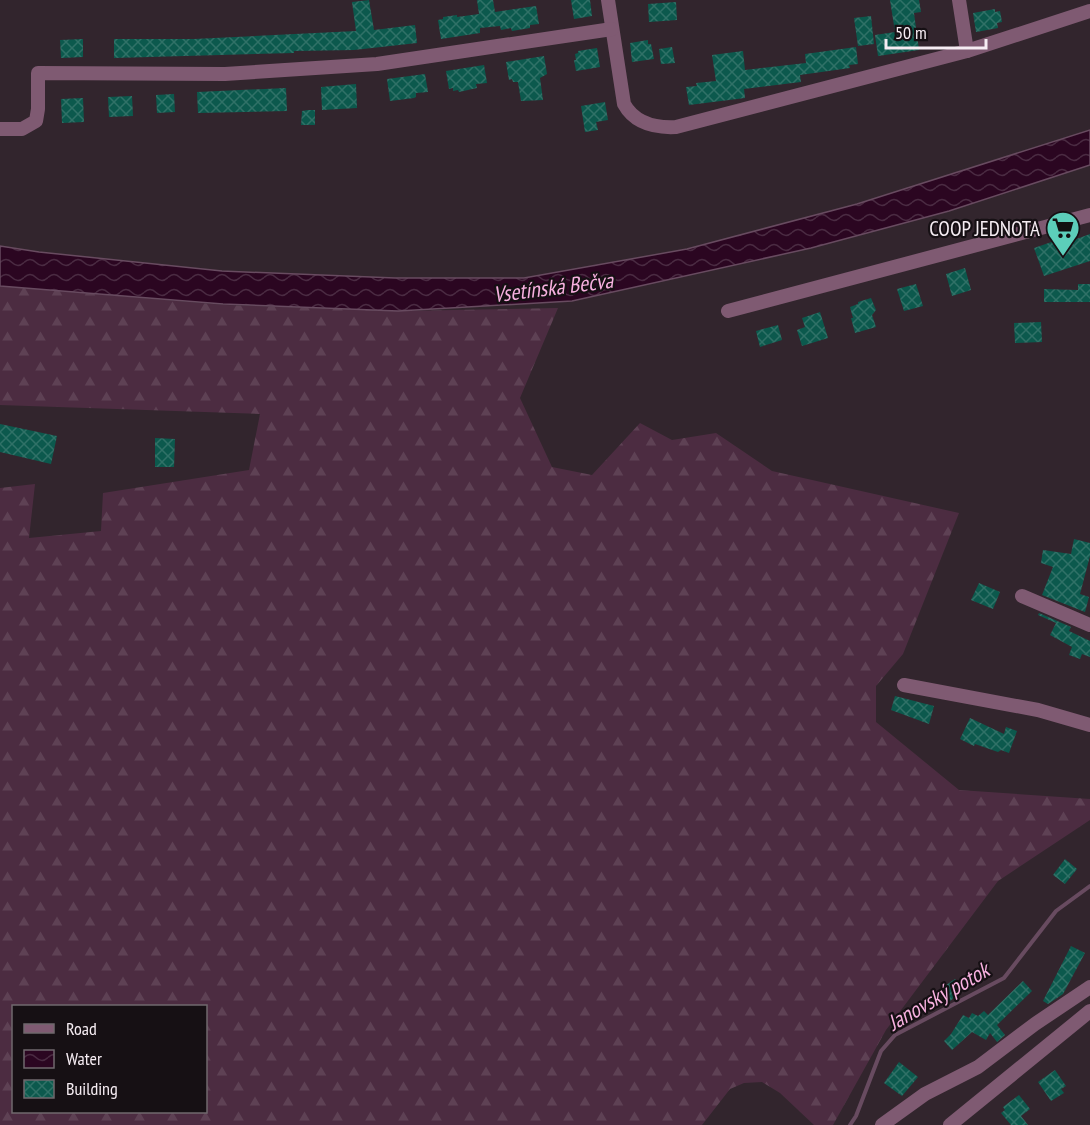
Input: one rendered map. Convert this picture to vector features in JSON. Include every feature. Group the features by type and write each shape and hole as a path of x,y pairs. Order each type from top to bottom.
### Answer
{"street":[{"path":"608,0 624,105 629,113 638,120 665,128 808,94 967,51 1090,11"},
{"path":"959,0 967,51"},
{"path":"0,129 22,129 36,121 38,73 225,74 377,64 612,29"},
{"path":"728,311 1090,215"},
{"path":"1022,596 1090,625"},
{"path":"904,685 1038,710 1090,725"},
{"path":"882,1125 925,1094 978,1067 1035,1024 1090,987"},
{"path":"950,1125 1090,1011"}],"green space":[{"path":"0,286 225,305 398,311 558,308 520,398 552,467 592,475 640,423 672,440 716,433 772,471 959,513 903,654 876,686 876,722 959,790 1090,799 1090,820 998,881 886,1030 833,1125 814,1125 780,1093 762,1082 744,1083 730,1089 702,1125 0,1125 0,488 35,484 29,538 101,531 103,493 249,470 260,414 0,405"}],"water":[{"name":"Vsetínská Bečva","path":"1090,130 1090,165 949,211 811,248 572,301 398,311 223,304 0,286 0,246 222,271 395,278 524,278 687,249 857,204"}],"building":[{"path":"369,0 374,30 415,25 417,43 354,50 294,51 294,53 114,58 114,39 194,39 356,31 352,2"},
{"path":"477,0 493,0 495,12 536,6 539,24 512,31 511,28 501,30 500,26 480,28 480,33 441,39 438,20 443,17 479,14"},
{"path":"571,0 590,0 592,16 574,19"},
{"path":"890,0 919,0 921,12 914,13 919,50 878,56 875,35 895,32"},
{"path":"676,2 677,20 649,22 648,4"},
{"path":"995,9 995,12 1000,11 1002,22 997,23 998,28 976,32 973,13"},
{"path":"871,16 874,44 858,46 854,18"},
{"path":"83,39 83,57 61,58 60,40"},
{"path":"648,40 654,59 632,62 630,43"},
{"path":"672,47 675,63 661,64 659,49"},
{"path":"856,47 858,64 849,65 850,68 800,75 801,82 744,89 745,98 689,105 686,87 697,86 696,83 716,81 712,55 743,51 745,70 806,63 805,54"},
{"path":"597,48 600,67 576,71 575,54 578,51"},
{"path":"544,56 547,74 540,78 543,100 521,101 518,82 509,80 506,62"},
{"path":"484,65 487,83 476,84 477,88 459,92 458,90 453,91 453,88 449,89 446,71"},
{"path":"425,74 428,92 416,93 414,98 390,101 387,79"},
{"path":"356,84 357,108 322,110 321,87"},
{"path":"286,88 287,111 198,113 197,92"},
{"path":"174,94 175,112 157,113 156,95"},
{"path":"132,96 133,116 109,117 108,97"},
{"path":"83,98 84,122 62,123 61,99"},
{"path":"605,102 608,120 596,122 598,130 585,132 581,106"},
{"path":"315,110 315,125 301,125 302,111"},
{"name":"COOP JEDNOTA","path":"1090,234 1090,261 1044,276 1034,248 1069,236 1071,241"},
{"path":"965,268 971,290 952,296 946,274"},
{"path":"916,284 923,306 904,311 897,289"},
{"path":"1078,284 1090,284 1090,302 1044,302 1044,289 1078,290"},
{"path":"871,298 876,310 872,315 876,327 855,333 850,307"},
{"path":"820,312 828,338 802,346 797,330 805,327 802,318"},
{"path":"1041,322 1042,342 1015,343 1014,323"},
{"path":"778,325 782,340 760,347 756,331"},
{"path":"0,424 57,436 51,464 0,452"},
{"path":"155,438 175,439 174,467 155,467"},
{"path":"1074,539 1090,543 1090,556 1080,594 1089,597 1085,612 1042,595 1053,567 1041,563 1043,550 1071,554"},
{"path":"979,583 1000,592 993,609 971,600"},
{"path":"1039,613 1071,627 1069,631 1090,641 1090,657 1082,654 1080,659 1069,655 1072,647 1050,635 1056,623 1038,615"},
{"path":"895,696 934,706 929,724 891,710"},
{"path":"970,718 1004,734 1006,727 1017,731 1009,753 1001,750 998,752 975,744 974,746 960,739"},
{"path":"1065,859 1077,869 1065,884 1053,875"},
{"path":"1071,946 1085,953 1063,994 1048,1004 1043,1001"},
{"path":"955,979 961,993 947,1003 939,990"},
{"path":"1023,981 1032,991 997,1025 1005,1035 997,1042 990,1033 986,1040 972,1032 952,1050 944,1041 963,1015 969,1018 972,1013 978,1016 984,1011 988,1015"},
{"path":"899,1062 918,1077 902,1096 884,1083"},
{"path":"1055,1070 1066,1086 1061,1089 1064,1093 1051,1101 1038,1082"},
{"path":"1019,1095 1030,1109 1021,1116 1028,1125 1011,1125 1001,1113 1005,1110 1003,1107"}],"waterway":[{"name":"Janovský potok","path":"850,1125 856,1116 881,1051 895,1035 1004,978 1056,911 1090,886"}],"place":[{"name":"COOP JEDNOTA","path":"1063,257"}]}
